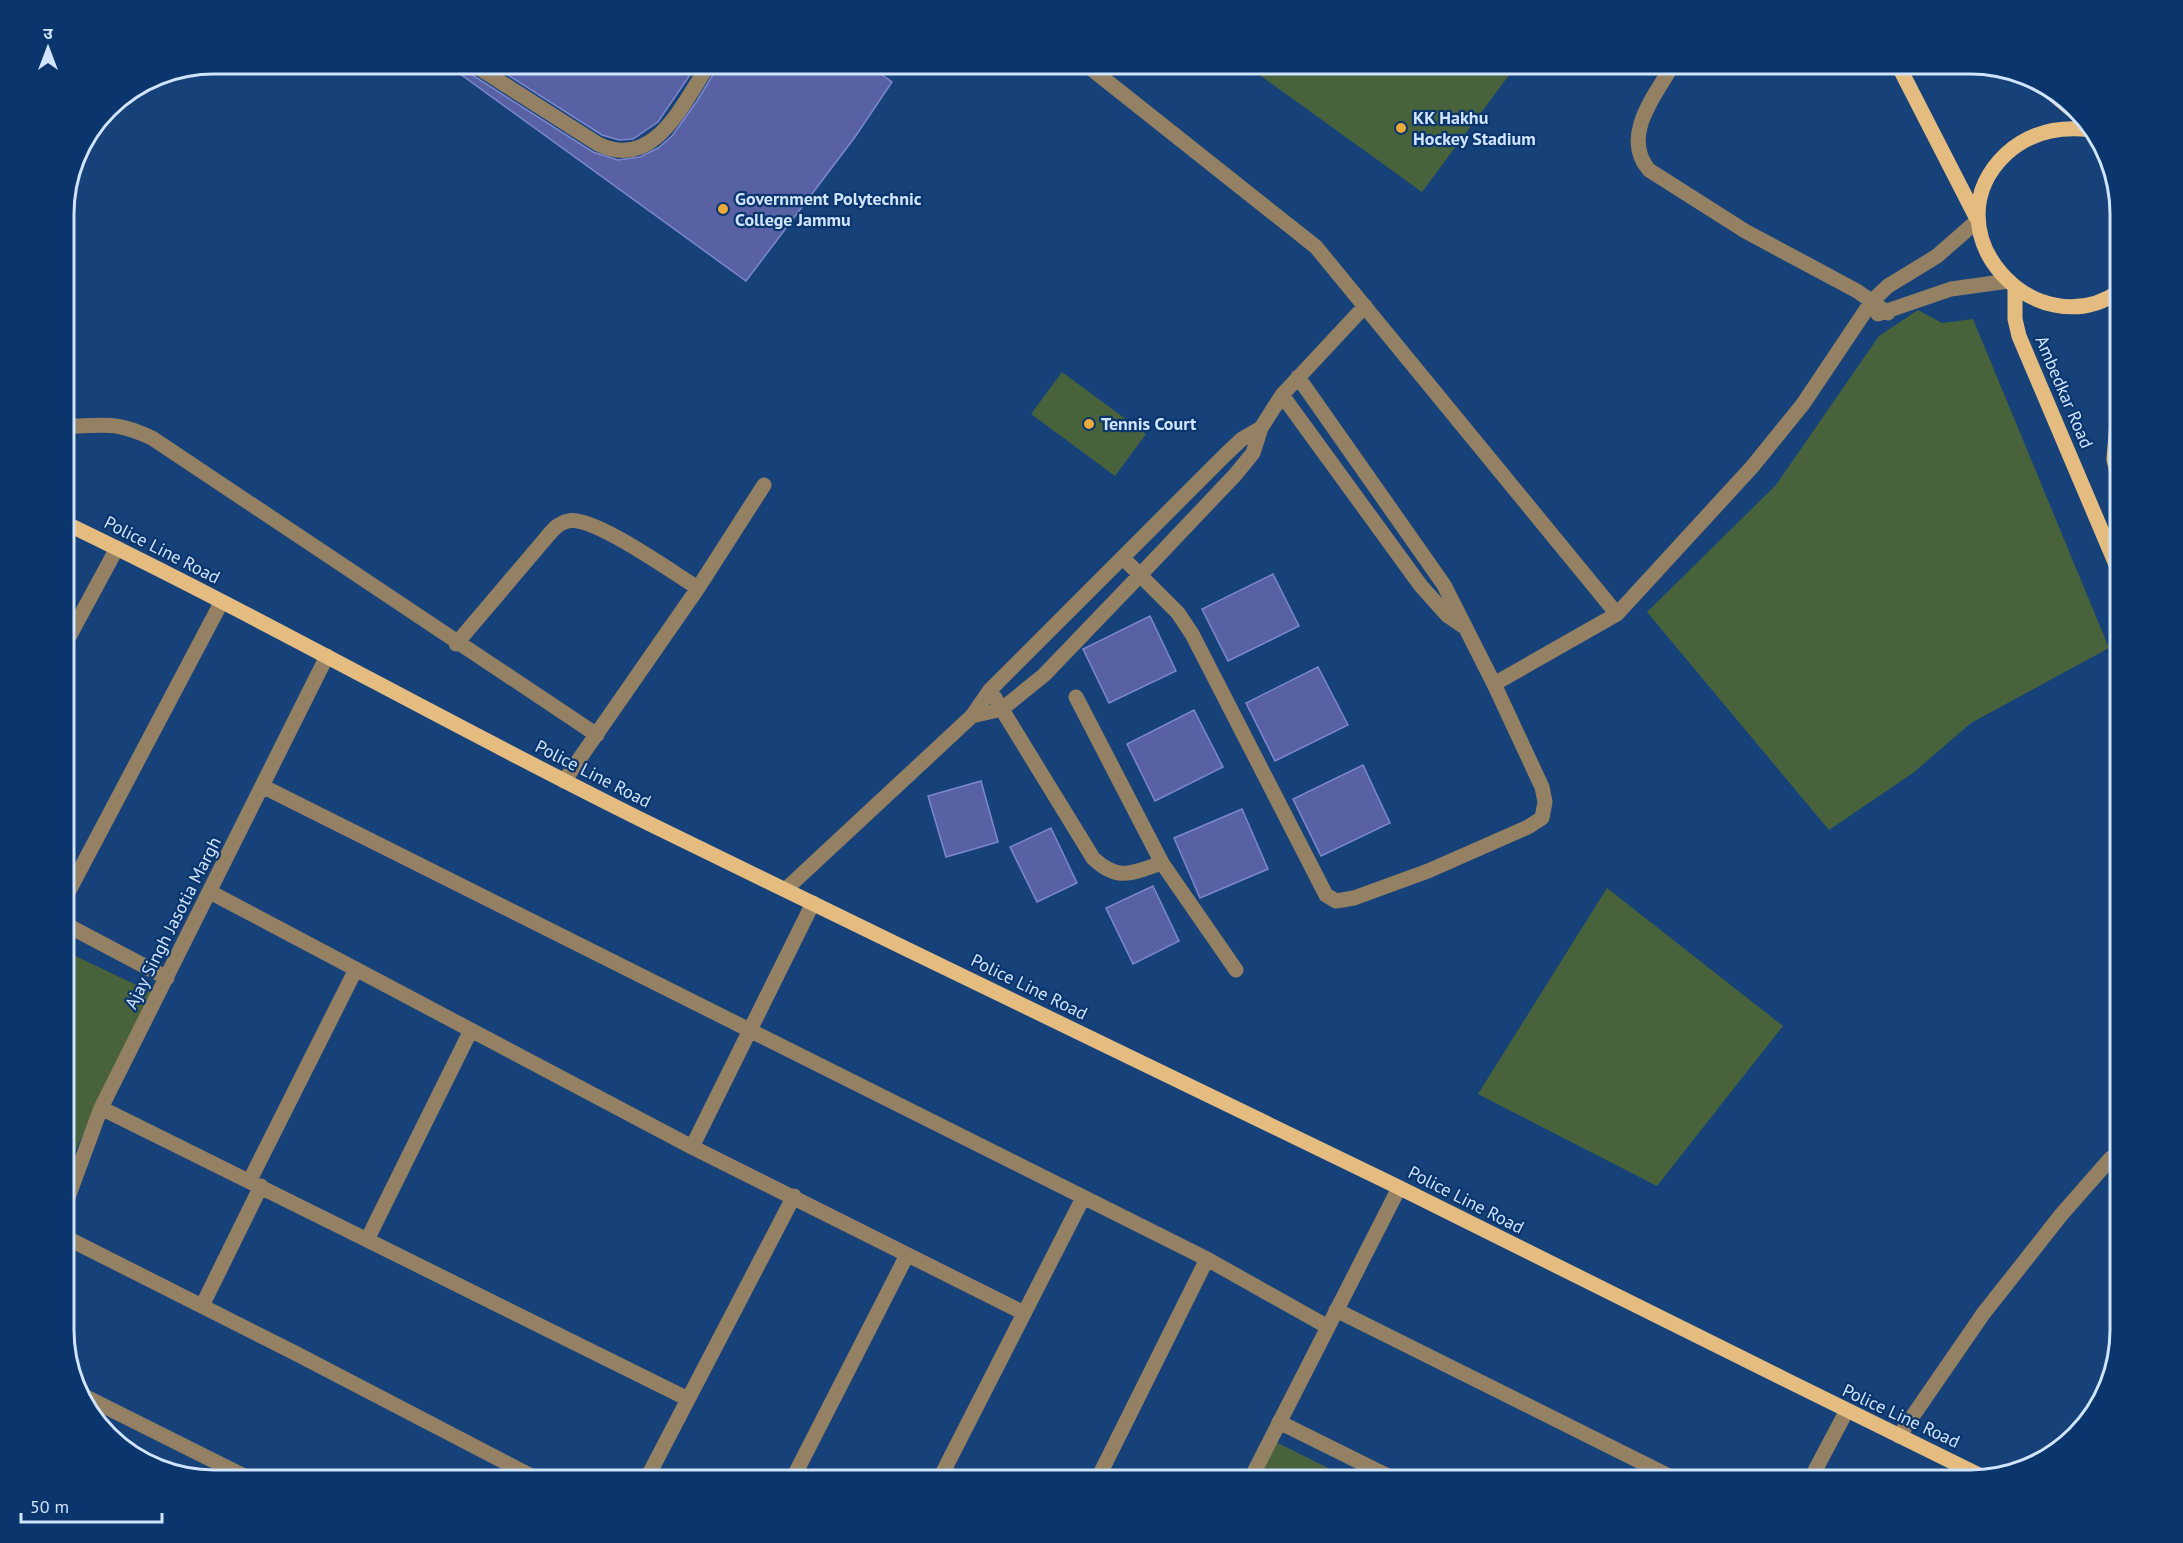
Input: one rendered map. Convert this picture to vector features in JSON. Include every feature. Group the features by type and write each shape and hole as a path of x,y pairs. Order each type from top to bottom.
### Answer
{"main road":[{"path":"1903,73 1976,219 1987,250 2012,284 2036,300 2063,307 2103,301 2110,297"},
{"path":"1976,219 1985,180 1994,166 2016,145 2031,137 2054,130 2082,130"},
{"name":"Ambedkar Road","path":"2012,284 2019,336 2110,550"},
{"name":"Police Line Road","path":"74,527 327,656 564,781 1399,1188 1846,1412 1969,1470"}],"street":[{"path":"1097,73 1316,248 1617,614"},
{"path":"1668,73 1642,119 1638,146 1642,162 1677,190 1872,301 1888,313"},
{"path":"488,74 598,144 612,151 626,153 643,148 654,140 702,74"},
{"path":"1494,684 1617,614 1752,467 1803,404 1872,301 1888,286 1936,256 1976,219"},
{"path":"1863,316 1888,313 1951,289 2012,284"},
{"path":"972,717 1002,709 1044,675 1141,574 1253,453 1261,428 1282,395 1365,306"},
{"path":"1124,559 1178,613 1192,633 1326,895 1336,901 1354,898 1428,871 1528,827 1542,818 1545,802 1542,787 1494,684 1463,626 1458,609 1444,585 1298,377"},
{"path":"1282,395 1421,586 1447,615 1463,626"},
{"path":"74,426 112,424 128,427 152,438 456,644 597,735"},
{"path":"786,889 972,717 990,690 1124,559 1226,454 1242,439 1261,428"},
{"path":"564,781 698,588 764,485"},
{"path":"456,644 556,527 569,520 578,520 603,529 698,588"},
{"path":"74,628 117,548"},
{"path":"74,881 221,603"},
{"name":"Ajay Singh Jasotia Margh","path":"74,1181 101,1108 264,787 327,656"},
{"path":"990,690 1093,858 1114,874 1124,874 1162,863"},
{"path":"1076,697 1162,863 1236,970"},
{"path":"264,787 749,1032 1207,1259 1328,1327"},
{"path":"210,892 692,1147 1024,1313"},
{"path":"692,1147 813,903"},
{"path":"74,929 167,978"},
{"path":"202,1306 256,1183 356,969"},
{"path":"367,1240 471,1030"},
{"path":"101,1108 688,1399"},
{"path":"1899,1436 1983,1314 2061,1215 2110,1159"},
{"path":"1255,1470 1399,1188"},
{"path":"651,1470 794,1196"},
{"path":"944,1470 1083,1198"},
{"path":"74,1242 520,1470"},
{"path":"797,1470 907,1255"},
{"path":"1102,1470 1207,1259"},
{"path":"1336,1310 1657,1470"},
{"path":"92,1400 232,1470"},
{"path":"1815,1470 1846,1412"},
{"path":"1279,1422 1376,1470"}],"green space":[{"name":"KK Hakhu Hockey Stadium","path":"1257,73 1510,73 1422,192"},
{"path":"1918,310 1942,323 1973,319 2109,648 1971,723 1913,773 1829,830 1647,612 1776,485 1879,336"},
{"name":"Tennis Court","path":"1062,372 1146,434 1115,476 1031,414"},
{"path":"1607,888 1783,1026 1657,1186 1478,1094"},
{"path":"74,955 153,993 74,1154"},
{"path":"1270,1439 1332,1470 1253,1470"}],"building":[{"name":"Government Polytechnic College Jammu","path":"460,74 470,74 593,152 618,160 640,157 658,148 672,136 714,74 880,74 892,82 855,137 746,281"},
{"path":"506,74 691,74 658,122 633,139 619,140 602,135"},
{"path":"1273,574 1299,626 1228,661 1202,609"},
{"path":"1150,616 1176,671 1109,703 1083,649"},
{"path":"1318,667 1348,725 1275,761 1246,703"},
{"path":"1194,710 1223,767 1155,801 1127,744"},
{"path":"1363,765 1390,823 1321,856 1293,799"},
{"path":"981,781 998,842 946,857 928,796"},
{"path":"1242,809 1268,869 1200,898 1174,838"},
{"path":"1051,828 1077,883 1037,902 1010,847"},
{"path":"1153,886 1179,941 1133,964 1106,908"}],"place":[{"name":"KK Hakhu Hockey Stadium","path":"1401,128"},
{"name":"Government Polytechnic College Jammu","path":"723,209"},
{"name":"Tennis Court","path":"1089,424"}]}
